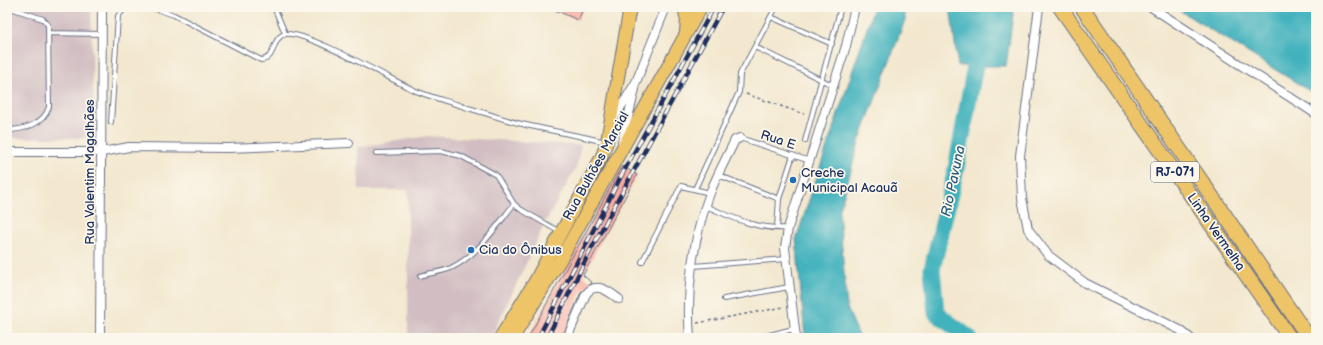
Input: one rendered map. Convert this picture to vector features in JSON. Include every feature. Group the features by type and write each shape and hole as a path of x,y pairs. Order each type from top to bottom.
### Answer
{"highway":[{"name":"Linha Vermelha","path":"1060,7 1290,338"},
{"name":"Linha Vermelha","path":"1082,7 1309,338"}],"main road":[{"name":"Rua Bulhões Marcial","path":"513,338 559,262 607,142 626,22 630,7"},
{"path":"684,7 687,21 685,36"},
{"name":"Rua Bulhões Marcial","path":"500,338 562,233 577,217 619,156 701,7"}],"street":[{"name":"Rua Valentim Magalhães","path":"100,338 102,7"},
{"path":"610,126 636,82 666,7"},
{"path":"796,338 793,329 792,305 785,248 788,228 810,161 832,85 846,46 855,7"},
{"path":"1039,7 1020,156 1022,198 1028,229 1048,255 1085,283 1180,330 1190,338"},
{"path":"1152,7 1316,114"},
{"path":"619,156 636,82"},
{"path":"690,338 693,266 706,206 710,193 735,140 740,138"},
{"path":"7,152 102,152 129,148 228,148 349,143"},
{"path":"567,338 586,294 590,289 596,287 602,289 619,299"}],"lane":[{"path":"7,130 30,126 44,117 50,107 48,25 43,19 8,7"},
{"path":"111,122 118,16 126,7"},
{"path":"150,7 174,15 261,60 268,59 278,37 285,33 294,34 332,49 416,91 436,98 525,125 607,142"},
{"path":"274,7 285,33"},
{"path":"695,189 739,92 740,74 776,7"},
{"path":"805,141 842,7"},
{"path":"770,17 832,44"},
{"path":"49,33 102,34"},
{"path":"755,47 832,85"},
{"name":"Rua E","path":"740,138 810,161"},
{"path":"376,153 441,151 461,156 496,175 514,204 520,209 562,233"},
{"path":"776,228 779,199 793,156"},
{"path":"718,175 779,199"},
{"path":"642,262 680,187 683,186 710,193"},
{"path":"420,276 450,268 467,258 483,243 514,204"},
{"path":"706,206 741,221 776,228 788,228"},
{"path":"693,266 786,259"},
{"path":"724,300 789,287"},
{"path":"758,338 793,329"}],"path":[{"path":"739,92 812,117"},
{"path":"690,324 792,305"}],"shaded area":[{"path":"7,7 91,7 94,138 7,138"},
{"name":"Cia do Ônibus","path":"428,136 581,145 576,168 545,223 491,338 408,338 408,190 359,190 358,147"}],"water":[{"path":"874,7 905,7 905,20 859,142 839,212 847,308 860,338 805,338 796,239"},
{"path":"950,7 1014,7 1006,66 958,66"},
{"path":"1174,7 1316,7 1316,95"}],"building":[{"path":"548,7 584,7 578,20"},
{"path":"622,166 637,175 583,275 592,283 581,292 562,338 528,338"}],"waterway":[{"name":"Rio Pavuna","path":"969,338 936,313 932,269 956,169 980,38 979,7"}],"railway":[{"path":"538,338 619,180 714,7"},
{"path":"547,338 589,253 723,7"}],"place":[{"name":"Creche Municipal Acauã","path":"793,180"},
{"name":"Cia do Ônibus","path":"471,250"}]}
